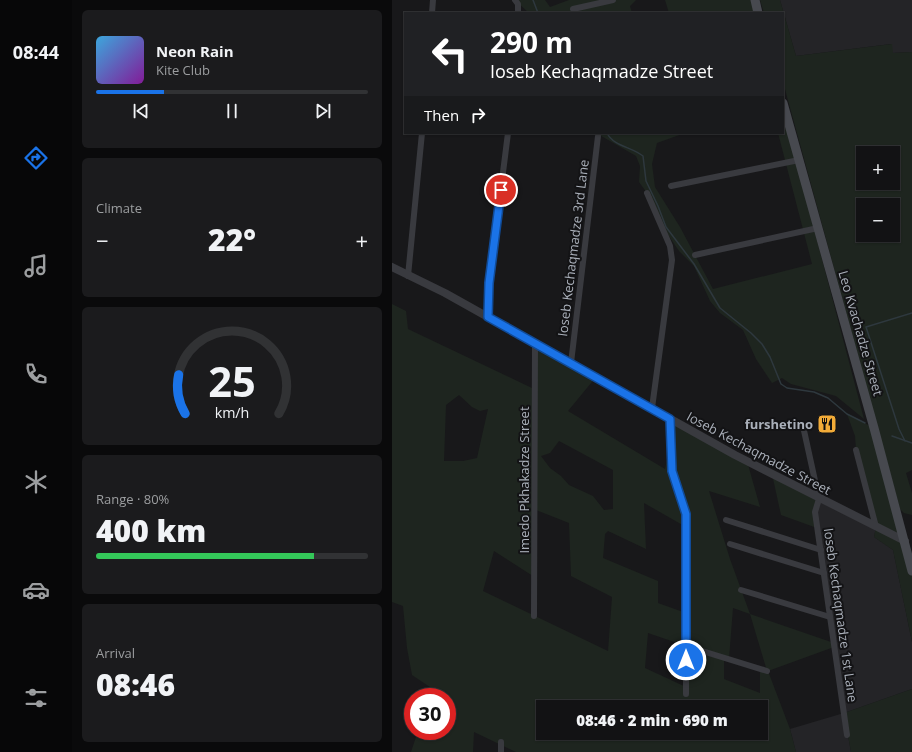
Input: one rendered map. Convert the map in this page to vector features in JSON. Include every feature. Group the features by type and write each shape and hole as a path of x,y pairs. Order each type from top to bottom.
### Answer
{"main road":[{"path":"755,0 758,12"},
{"name":"Leo Kvachadze Street","path":"784,107 905,541 912,571"}],"street":[{"path":"432,12 433,0"},
{"path":"516,0 518,4 518,12"},
{"path":"574,9 609,0"},
{"path":"408,276 422,134"},
{"path":"488,317 490,277 508,134"},
{"name":"Ioseb Kechaqmadze 3rd Lane","path":"570,363 598,136"},
{"path":"671,186 799,160"},
{"path":"647,193 670,246 672,260 652,408"},
{"path":"695,255 818,228"},
{"name":"Ioseb Kechaqmadze Street","path":"392,267 445,293 670,419 819,499 905,541"},
{"name":"Imedo Pkhakadze Street","path":"534,344 534,616"},
{"path":"670,419 672,471 686,514 686,694"},
{"path":"802,426 819,499"},
{"path":"856,450 876,527"},
{"name":"Ioseb Kechaqmadze 1st Lane","path":"819,499 815,512 847,734"},
{"path":"726,520 821,550"},
{"path":"730,544 824,573"},
{"path":"741,590 830,617"},
{"path":"686,646 767,671"},
{"path":"501,742 501,752"}],"shaded area":[{"path":"515,0 545,0 550,7 569,0 636,0 630,6 632,12 528,12"},
{"path":"665,0 751,0 755,12 669,12"},
{"path":"760,0 780,0 783,12 764,12"},
{"path":"780,0 912,0 912,52 892,53 891,44 796,56"},
{"path":"784,14 796,56 892,44 893,53 912,52 912,470 906,473 912,493 912,515 904,513 900,509 784,86"},
{"path":"784,115 864,419 836,396 791,384 782,378 772,383 756,359 743,330 720,313 710,301 694,266 679,251 664,229 647,193 639,182 640,166 636,156 598,134 682,134 657,143 652,164 655,187 680,227 713,289 812,264 778,134 784,134"},
{"path":"392,304 406,311 408,329 532,388 535,344 596,377 568,411 665,469 675,421 747,461 760,507 709,491 730,559 750,614 834,643 834,647 768,671 790,729 796,752 516,752 474,732 473,752 411,752 415,740 456,740 456,688 430,688 412,675 407,648 403,606 392,602","holes":["459,395 472,407 480,411 488,409 477,458 463,461 444,461 446,405","559,441 613,470 613,509 604,510 593,496 569,485 561,476 550,468 541,456 550,453","644,503 686,527 686,613 658,603 658,581 603,558 605,534 608,531 646,549","536,510 569,523 571,576 612,597 608,651 483,591 494,551 536,578","733,608 750,614 767,671 760,669 760,693 724,679 724,658 729,659","648,633 686,646 686,687 645,668"]},
{"path":"847,414 874,428 912,571 912,642 893,550 874,537 876,527 856,450 855,436"},
{"path":"772,474 819,499 815,512 817,528 781,515"},
{"path":"819,499 876,527 874,537 893,550 912,642 912,689 844,713 815,512"},
{"path":"912,689 912,752 851,752 844,713"},
{"path":"844,713 851,752 796,752 790,729"}],"waterway":[{"path":"533,0 538,12"},
{"path":"608,134 618,144 643,156 646,181 666,227 694,264 720,308 762,344 770,357 781,384 787,388 814,392 828,398 847,414 865,423"},
{"path":"905,441 899,429 866,327 912,313"},
{"path":"892,436 912,443"}],"place":[{"name":"furshetino","path":"827,424"}],"route":[{"path":"501,190 489,283 488,317 670,419 672,471 678,495 686,514 686,660"}]}
